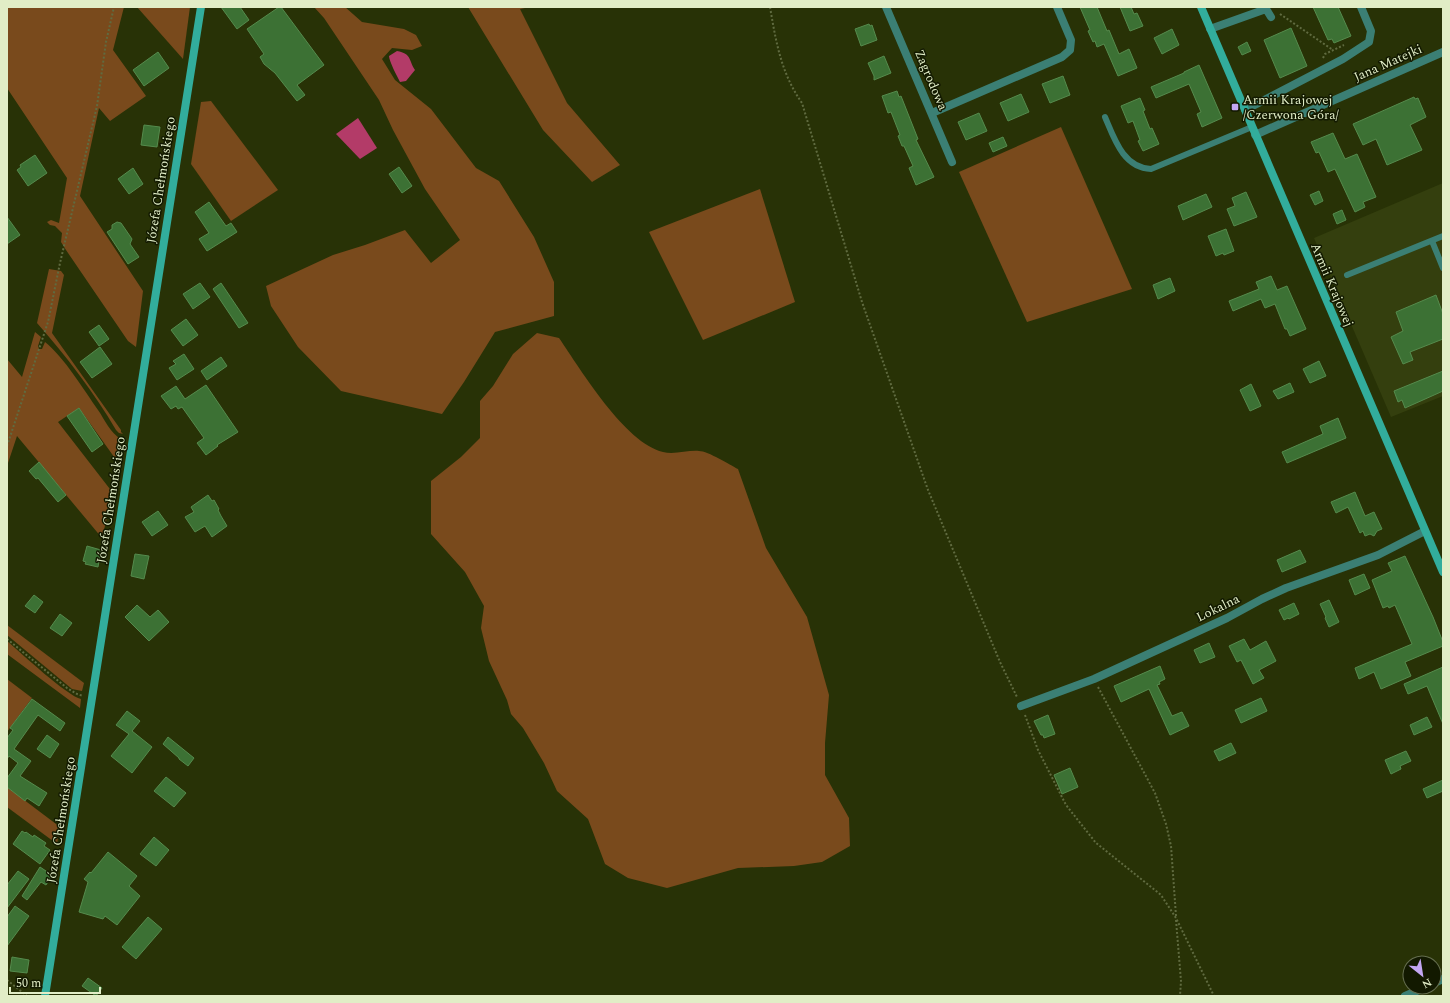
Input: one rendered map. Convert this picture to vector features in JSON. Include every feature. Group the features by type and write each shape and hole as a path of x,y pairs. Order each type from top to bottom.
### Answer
{"street":[{"name":"Józefa Chełmońskiego","path":"45,996 201,7"},
{"name":"Zagrodowa","path":"886,7 952,162"},
{"path":"932,113 1062,57 1070,50 1071,40 1057,7"},
{"name":"Armii Krajowej","path":"1201,7 1443,572"},
{"path":"1245,110 1343,60 1369,42 1371,30 1361,7"},
{"path":"1210,29 1266,9 1271,17"},
{"name":"Jana Matejki","path":"1254,131 1443,52"},
{"name":"Lokalna","path":"1021,706 1094,679 1227,618 1286,588 1378,555 1425,531"}],"lane":[{"path":"1105,117 1118,146 1125,156 1134,164 1143,168 1151,169 1254,131"},
{"path":"1347,275 1443,236"},
{"path":"1432,241 1443,268"}],"path":[{"path":"7,446 48,322 60,263 97,106 106,42 114,7"},
{"path":"770,7 782,65 792,88 802,103 862,302 928,490 1000,662 1021,706 1038,750 1066,805 1096,843 1161,895 1176,918 1214,996"},
{"path":"1271,17 1279,13 1333,50"},
{"path":"7,639 73,692 80,695 93,696"},
{"path":"1094,679 1155,794 1172,846 1181,981 1180,996"},
{"path":"7,980 27,996"}],"shaded area":[{"path":"7,7 124,7 113,50 146,96 110,121 99,108 80,196 143,291 136,347 128,341 66,250 61,242 62,233 55,226 50,225 47,222 51,220 59,223 67,178 7,88"},
{"path":"137,7 190,7 183,59"},
{"path":"314,7 345,7 362,22 404,29 416,35 422,46 412,50 392,48 382,59 395,80 431,109 476,168 499,181 534,237 554,282 554,316 495,332 442,414 341,391 298,347 271,306 266,286 333,255 405,230 431,263 460,240 425,189 393,130 379,100 324,18"},
{"path":"468,7 530,7 520,9 567,103 620,165 592,182 543,130"},
{"path":"397,51 407,55 415,70 406,81 400,82 389,58 389,56"},
{"path":"211,101 278,190 231,221 191,164 201,102"},
{"path":"358,118 377,148 360,159 336,134"},
{"path":"1061,127 1132,289 1027,322 959,172"},
{"path":"1443,183 1443,396 1391,417 1314,238"},
{"path":"760,189 795,302 703,340 649,232"},
{"path":"49,269 61,271 64,275 52,333 123,434 116,430 79,375 37,323"},
{"path":"35,332 41,337 38,346 39,349 42,349 45,342 52,348 80,384 111,430 121,439 117,461 79,408 58,422 113,493 102,538 17,436 7,466 7,359 22,377"},
{"path":"537,333 559,338 605,404 634,435 649,446 667,453 695,451 703,452 738,469 766,548 807,617 829,695 825,743 825,775 849,818 850,846 822,862 794,866 738,868 667,888 628,878 605,864 588,819 557,791 544,763 523,728 511,714 507,700 489,661 481,628 484,606 465,572 431,534 431,481 461,457 480,438 480,401 493,386 513,354"},
{"path":"7,625 84,683 82,691 72,689 7,635"},
{"path":"7,641 55,682 74,696 81,699 80,708 7,654"},
{"path":"7,679 32,698 7,732"},
{"path":"7,787 60,827 57,844 7,807"}],"building":[{"path":"221,7 240,7 249,20 237,29"},
{"path":"281,7 324,65 297,85 305,95 297,101 275,73 264,64 260,57 264,54 247,29"},
{"path":"1080,7 1097,7 1119,54 1129,49 1137,68 1118,76 1104,44 1097,47 1095,41 1093,42 1088,31 1090,30"},
{"path":"1120,7 1131,7 1134,14 1137,13 1143,26 1130,31"},
{"path":"1313,7 1338,7 1351,36 1334,43 1332,39 1328,40"},
{"path":"869,24 870,26 872,25 877,40 861,46 855,29"},
{"path":"1291,28 1307,66 1280,78 1264,40"},
{"path":"1172,29 1179,45 1162,54 1154,38"},
{"path":"1247,42 1251,51 1242,55 1238,47"},
{"path":"158,52 169,68 144,86 133,70"},
{"path":"884,56 891,73 874,80 874,76 868,63"},
{"path":"1199,65 1222,118 1202,127 1197,114 1201,112 1189,84 1156,98 1151,87"},
{"path":"1063,76 1070,95 1050,103 1042,84"},
{"path":"897,91 899,97 901,96 918,139 916,140 934,177 916,185 909,168 913,166 904,146 902,146 898,136 900,135 891,112 888,113 882,96"},
{"path":"1021,94 1029,112 1008,121 1000,103"},
{"path":"1414,97 1415,99 1418,98 1426,117 1410,125 1422,150 1387,165 1376,139 1363,145 1353,124"},
{"path":"1140,98 1150,129 1152,128 1159,144 1143,151 1138,141 1140,140 1133,121 1128,123 1121,106"},
{"path":"979,113 987,131 966,140 958,122"},
{"path":"144,125 160,127 157,147 141,145"},
{"path":"1333,133 1345,159 1357,154 1376,197 1363,202 1365,207 1355,212 1335,169 1328,172 1319,152 1316,153 1311,142"},
{"path":"1003,137 1007,146 993,152 989,143"},
{"path":"35,155 47,173 28,186 17,170 21,167 20,165"},
{"path":"399,167 412,186 402,193 389,174"},
{"path":"133,168 143,184 129,194 118,179"},
{"path":"1319,191 1323,201 1315,205 1310,195"},
{"path":"1246,192 1257,217 1234,226 1227,209 1235,206 1232,198"},
{"path":"1206,194 1212,207 1183,220 1178,206"},
{"path":"209,202 226,226 231,223 237,232 207,251 199,239 209,233 195,212"},
{"path":"1342,210 1346,220 1337,224 1333,214"},
{"path":"7,217 20,235 7,244"},
{"path":"117,222 121,223 132,239 130,244 139,257 128,264 107,232 112,229 112,225"},
{"path":"1226,229 1234,251 1216,256 1208,236"},
{"path":"1271,276 1277,290 1287,286 1306,329 1290,336 1287,329 1285,329 1275,304 1265,308 1261,299 1233,311 1229,301 1259,289 1256,282"},
{"path":"1170,278 1175,291 1158,299 1153,285"},
{"path":"200,283 210,297 193,309 183,294"},
{"path":"221,283 248,323 239,328 213,289"},
{"path":"1436,295 1443,314 1443,339 1410,352 1413,360 1403,364 1391,337 1403,331 1396,312"},
{"path":"186,319 198,335 183,346 171,330"},
{"path":"99,325 109,339 99,346 89,332"},
{"path":"100,347 112,364 92,378 80,362"},
{"path":"184,354 194,369 177,380 169,368 176,364 173,361"},
{"path":"221,357 227,366 207,380 201,371"},
{"path":"1319,361 1326,376 1310,383 1303,369"},
{"path":"1443,371 1443,391 1405,408 1402,400 1398,402 1394,391"},
{"path":"1290,383 1294,392 1278,399 1273,391"},
{"path":"1251,384 1261,406 1250,411 1240,390"},
{"path":"206,385 238,432 217,445 218,446 206,455 197,443 204,438 182,407 178,409 176,406 171,409 161,396 176,386 185,399"},
{"path":"79,408 103,444 92,452 67,416"},
{"path":"1338,418 1346,438 1287,463 1282,452 1323,434 1320,426"},
{"path":"39,462 66,495 58,502 38,478 36,479 29,471"},
{"path":"1355,492 1365,516 1374,512 1382,529 1377,531 1374,536 1370,534 1365,536 1363,531 1360,533 1348,507 1336,513 1331,502"},
{"path":"208,495 212,501 214,500 227,526 212,537 205,526 195,532 185,517 194,512 191,507"},
{"path":"158,511 168,525 152,536 142,522"},
{"path":"87,546 101,550 98,567 85,564 86,562 83,561"},
{"path":"1300,550 1306,562 1282,572 1277,560"},
{"path":"135,554 149,556 144,579 131,576"},
{"path":"1405,556 1433,617 1443,642 1443,646 1405,662 1411,676 1381,689 1374,672 1359,679 1355,668 1412,644 1395,605 1389,608 1388,606 1383,608 1372,580 1392,571 1388,563"},
{"path":"1364,574 1370,588 1355,595 1349,580"},
{"path":"34,595 43,602 35,613 25,606"},
{"path":"1329,600 1339,622 1329,627 1320,604"},
{"path":"1294,603 1299,614 1284,620 1279,610"},
{"path":"137,605 150,617 158,610 169,622 149,641 125,617"},
{"path":"60,614 72,623 62,636 50,628"},
{"path":"1244,639 1250,650 1266,641 1276,661 1259,670 1264,678 1253,684 1241,660 1237,662 1229,646"},
{"path":"1209,643 1215,657 1200,663 1194,650"},
{"path":"1160,666 1165,679 1157,685 1172,716 1182,712 1189,726 1170,735 1149,689 1121,702 1114,686"},
{"path":"1443,667 1443,724 1427,686 1408,694 1404,684"},
{"path":"1261,698 1267,711 1241,723 1235,710"},
{"path":"32,699 65,723 60,731 38,715 14,749 31,761 20,776 47,793 39,806 27,798 25,801 7,787 7,778 18,763 9,756 7,759 7,738 13,730 10,728"},
{"path":"127,711 140,721 132,731 152,747 132,773 111,756 129,734 116,725"},
{"path":"1048,715 1055,734 1044,738 1034,721"},
{"path":"1427,717 1432,727 1414,735 1410,725"},
{"path":"47,735 59,744 50,758 37,749"},
{"path":"168,737 194,758 188,766 163,744"},
{"path":"1231,743 1236,753 1219,761 1214,751"},
{"path":"1406,751 1411,761 1400,766 1401,769 1391,774 1385,760"},
{"path":"1070,768 1078,787 1062,794 1054,775"},
{"path":"166,777 186,793 174,807 154,791"},
{"path":"1443,780 1443,791 1427,798 1423,789"},
{"path":"22,831 33,837 34,835 46,843 44,846 50,850 40,864 13,844"},
{"path":"154,837 169,850 156,866 140,854"},
{"path":"108,852 137,876 129,886 140,896 117,925 105,916 103,919 79,912 88,882 84,879 90,872 91,873"},
{"path":"40,867 52,875 46,885 41,882 27,900 22,896"},
{"path":"18,871 29,879 7,908 7,885"},
{"path":"15,906 29,916 7,946 7,917"},
{"path":"148,917 162,929 136,959 122,947"},
{"path":"12,957 29,960 27,973 10,971"},
{"path":"88,978 102,988 96,996 82,986"}],"place":[{"name":"Armii Krajowej /Czerwona Góra/","path":"1235,107"}]}
